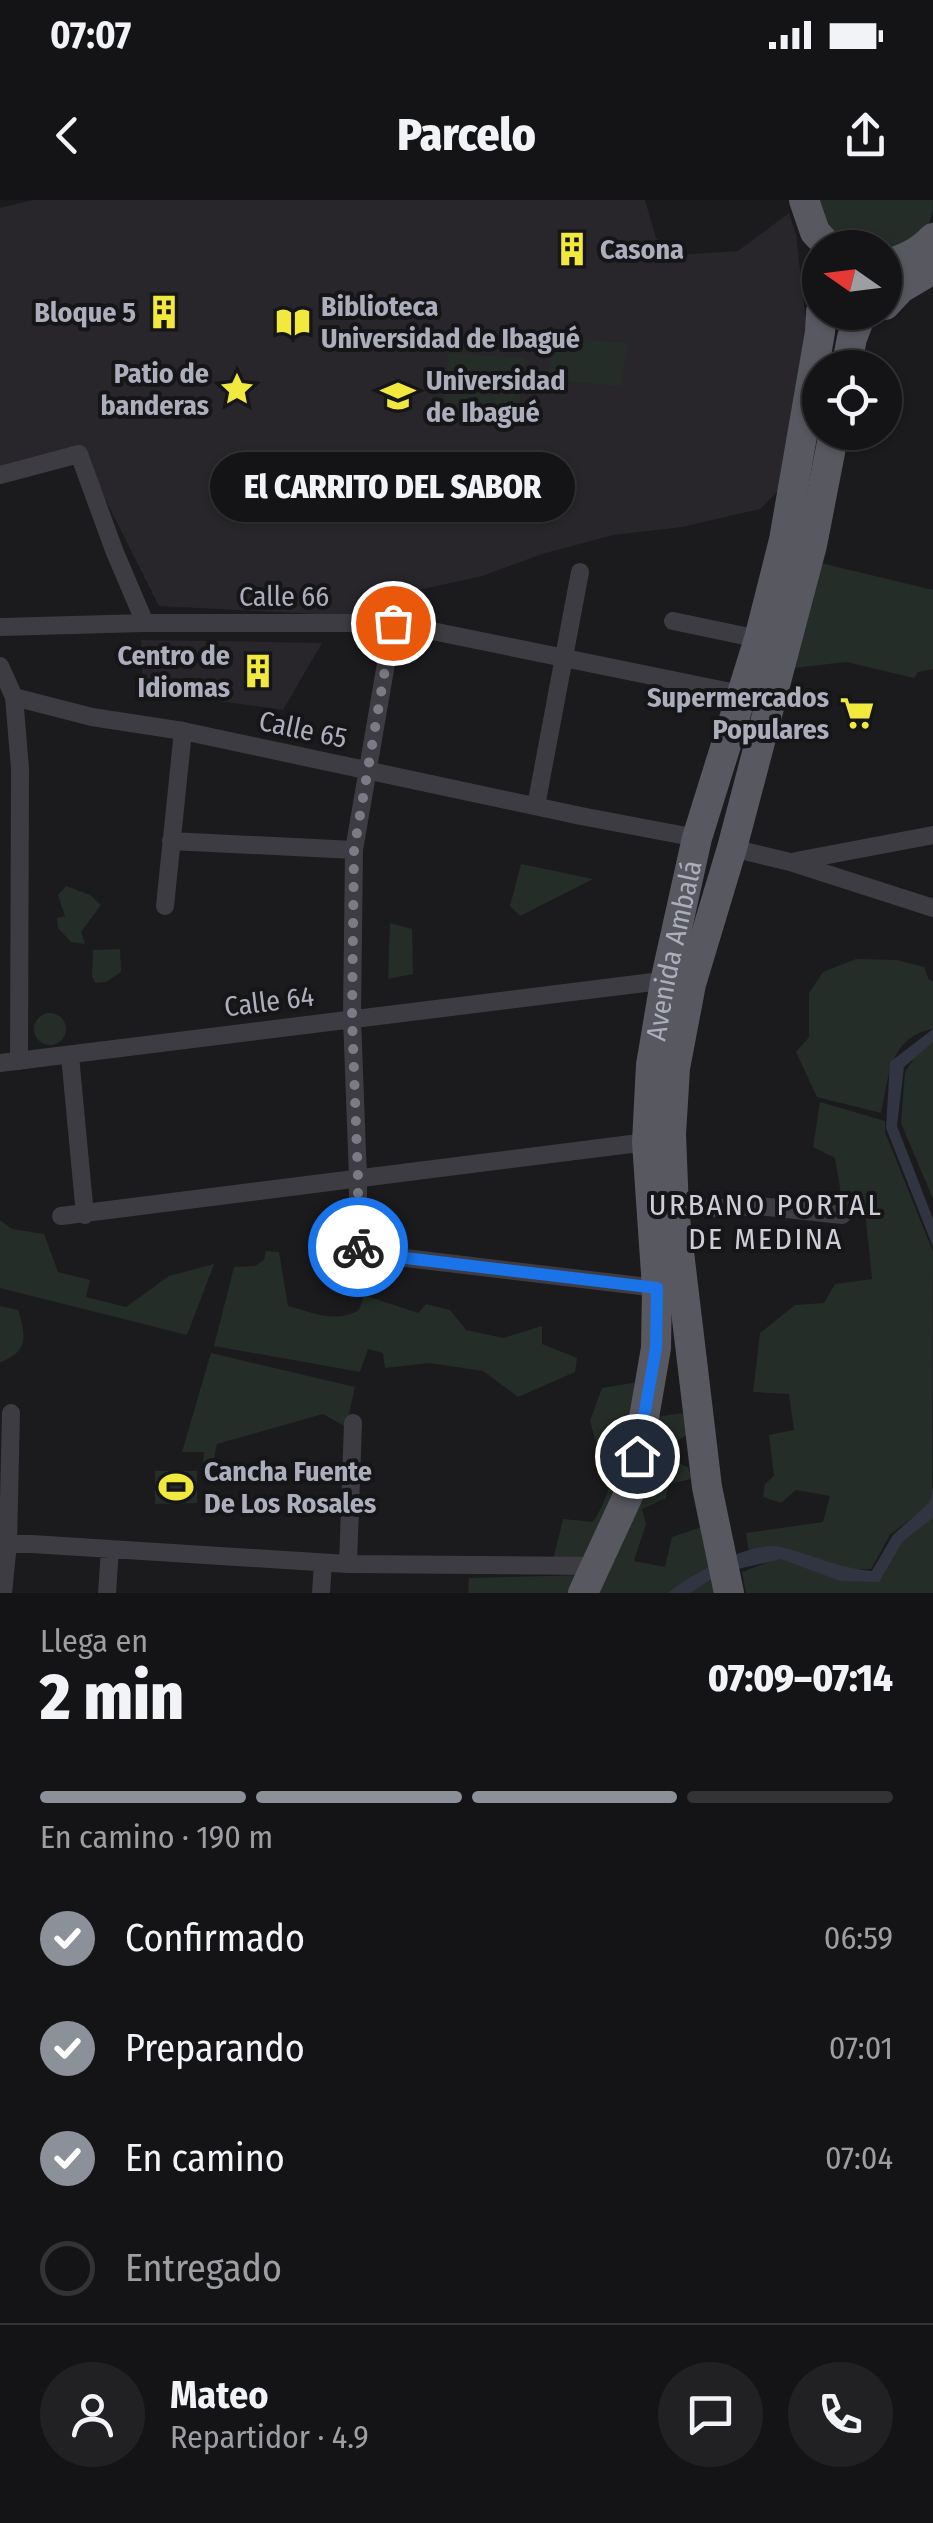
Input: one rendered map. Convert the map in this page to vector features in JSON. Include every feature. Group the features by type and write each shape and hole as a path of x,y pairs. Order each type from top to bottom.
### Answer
{"main road":[{"path":"804,200 818,230"},
{"path":"902,261 933,238"},
{"path":"902,287 933,269"},
{"name":"Avenida Ambalá","path":"591,1580 632,1487 656,1348 657,1288 647,1142 650,1065 665,982 698,838 759,639 784,540 820,330"},
{"name":"Avenida Ambalá","path":"730,1593 707,1487 674,1210 675,1068 695,972 812,545 830,450"}],"street":[{"path":"0,475 79,454 144,623"},
{"path":"536,806 580,572"},
{"path":"673,621 759,639"},
{"path":"393,623 354,850 352,1018 359,1249 372,1254 657,1288"},
{"name":"Calle 66","path":"0,626 393,623 741,694"},
{"path":"0,666 14,696 20,769 10,884 20,948 10,1062"},
{"name":"Calle 65","path":"14,696 92,717 183,731 698,838"},
{"path":"165,906 183,731"},
{"path":"0,770 20,769"},
{"path":"790,862 933,836"},
{"path":"171,841 354,850"},
{"path":"732,848 790,862 933,908"},
{"path":"0,950 20,948"},
{"name":"Calle 64","path":"10,1062 665,982 695,972"},
{"path":"70,1056 85,1215"},
{"path":"61,1216 647,1142"},
{"path":"674,1210 759,1206 842,1215"},
{"path":"2,1593 12,1413"},
{"path":"348,1564 353,1423"},
{"path":"4,1542 591,1580"},
{"path":"107,1593 110,1549"},
{"path":"321,1593 323,1563"}],"shaded area":[{"name":"Universidad de Ibagué","path":"33,200 645,200 656,238 678,255 738,251 789,213 796,235 802,288 802,330 807,332 780,489 760,509 682,527 613,535 542,554 482,576 395,595 369,613 355,616 159,606 86,461 0,476 0,208"},
{"path":"815,200 933,200 930,222 920,235 902,244 902,230 830,230"},
{"path":"553,338 628,343 621,386 548,380"},
{"path":"448,353 525,358 519,409 445,403"},
{"path":"817,562 933,590 933,669 918,672 914,678 846,662 794,668"},
{"name":"Centro de Idiomas","path":"141,640 322,643 283,710 143,690"},
{"path":"521,864 593,879 520,916 510,906"},
{"path":"66,886 90,895 101,905 81,932 85,944 71,942 58,928 57,918 65,916 58,895"},
{"path":"390,923 412,929 413,974 388,979"},
{"path":"120,949 121,972 106,982 95,983 93,950"},
{"path":"856,959 897,960 924,967 933,981 933,1029 918,1033 899,1050 889,1073 881,1113 817,1097 796,1052 809,1037 809,993 823,972"},
{"path":"50,1013 61,1018 66,1029 61,1040 50,1045 39,1040 34,1029 39,1018"},
{"path":"933,1036 933,1199 901,1123 905,1072 928,1037"},
{"path":"820,1102 885,1121 885,1132 933,1252 932,1502 890,1535 871,1569 841,1569 781,1547 749,1552 746,1533 823,1522 830,1496 796,1490 781,1503 763,1497 765,1484 774,1476 769,1435 794,1430 789,1394 753,1392 760,1333 795,1305 824,1303 835,1284 872,1279 865,1211 843,1206 835,1158 813,1147"},
{"path":"0,1220 12,1229 44,1234 58,1272 90,1280 86,1297 126,1307 169,1276 214,1264 187,1335 0,1288"},
{"path":"266,1251 279,1252 288,1306 324,1316 341,1316 359,1310 364,1295 418,1313 426,1304 450,1310 466,1330 503,1338 542,1326 542,1344 577,1358 575,1372 518,1397 483,1371 429,1363 385,1368 383,1353 368,1349 360,1372 214,1346 234,1267 255,1266 264,1260"},
{"path":"0,1306 18,1310 23,1342 16,1353 0,1362"},
{"path":"211,1353 355,1387 346,1427 323,1414 217,1444 211,1472 202,1473 204,1452 182,1452"},
{"path":"638,1382 628,1471 596,1559 553,1560 563,1519 593,1522 609,1487 611,1449 598,1449 590,1421 602,1388"},
{"path":"684,1413 691,1433 678,1440 680,1464 688,1467 692,1479 668,1484 666,1498 642,1509 646,1524 634,1561 665,1567 672,1537 702,1527 718,1593 591,1593 648,1418"},
{"name":"Cancha Fuente De Los Rosales","path":"155,1471 197,1471 197,1503 155,1504"},
{"path":"933,1513 933,1593 746,1593 742,1572 782,1557 877,1579 899,1540"},
{"path":"586,1575 576,1593 468,1593 469,1578"}],"water":[{"path":"933,1029 933,1042 904,1067 897,1126 933,1219 933,1247 886,1128 890,1062"},
{"path":"933,1487 933,1518 903,1541 879,1582 840,1581 781,1559 721,1573 690,1593 668,1593 722,1560 768,1546 872,1571 893,1535 930,1502"}],"way so far":[{"path":"358,1247 352,1018 354,850 393,623"}],"place":[{"name":"Casona","path":"572,249"},
{"name":"Bloque 5","path":"164,312"},
{"name":"Biblioteca Universidad de Ibagué","path":"293,322"},
{"name":"Patio de banderas","path":"237,389"},
{"name":"Universidad de Ibagué","path":"398,396"},
{"name":"El CARRITO DEL SABOR","path":"393,623"},
{"name":"Centro de Idiomas","path":"258,671"},
{"name":"Supermercados Populares","path":"857,713"},
{"name":"Cancha Fuente De Los Rosales","path":"176,1487"}],"district":[{"name":"URBANO PORTAL DE MEDINA","path":"766,1222"}],"route":[{"path":"358,1247 372,1254 657,1288 656,1348 637,1456"}]}
